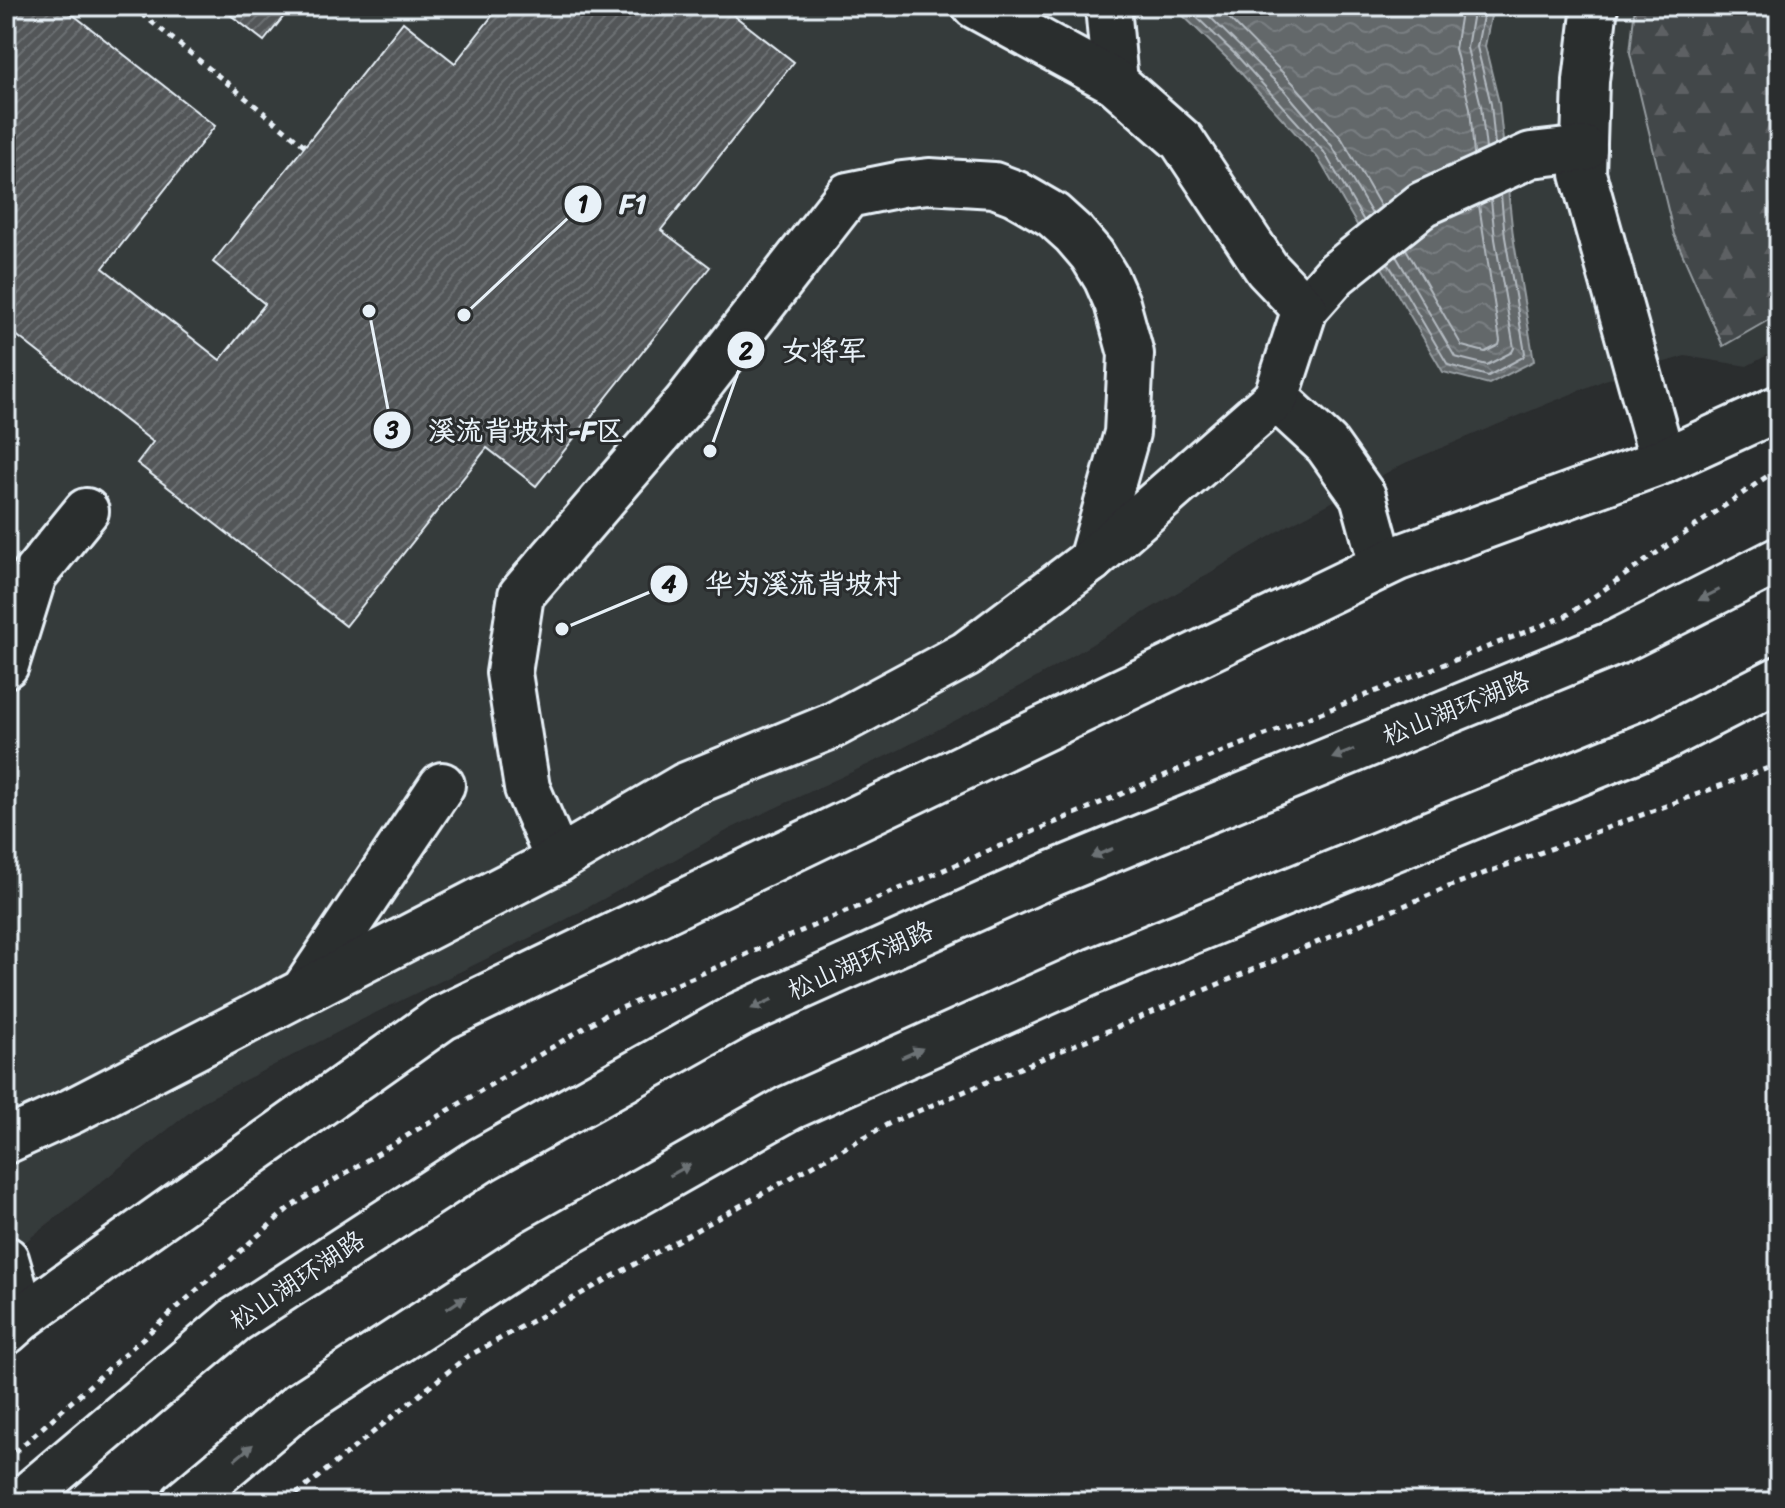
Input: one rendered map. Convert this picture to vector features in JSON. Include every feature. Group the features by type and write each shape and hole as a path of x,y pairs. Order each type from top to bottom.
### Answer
{"street":[{"path":"975,6 1115,82 1182,141 1267,269 1305,309"},
{"path":"1108,6 1115,82"},
{"path":"1595,6 1586,81 1583,174 1663,461"},
{"path":"6,1141 72,1111 558,860 684,786 834,725 966,654 1091,560 1276,398 1305,309 1336,274 1423,204 1531,155 1584,149"},
{"path":"558,860 527,788 509,673 521,595 686,403 848,195 929,181 994,185 1035,203 1053,215 1092,255 1117,303 1131,354 1127,433 1091,560"},
{"path":"1276,398 1327,445 1363,496 1382,565"},
{"path":"6,1259 14,1325 442,1018 1382,565 1663,461 1779,408"},
{"path":"6,665 34,575 86,511"},
{"name":"松山湖环湖路","path":"20,1502 235,1320 481,1160 741,1014 1052,874 1617,642 1779,560"},
{"path":"184,1502 299,1405 523,1259 789,1108 1094,971 1662,739 1779,679"},
{"path":"303,992 442,785"}],"path":[{"path":"132,6 305,146"},
{"path":"287,1502 465,1358 890,1123 1453,885 1779,764"}],"shaded area":[{"path":"6,6 1779,6 1779,349 1747,366 1685,356 1605,380 1405,463 1287,526 1036,678 899,750 732,828 556,925 204,1101 6,1257"}],"green space":[{"path":"1635,6 1779,6 1779,314 1723,346 1674,235 1630,53"}],"water":[{"path":"1173,6 1493,6 1485,46 1499,103 1513,236 1534,361 1489,384 1443,372 1318,158 1231,62"}],"building":[{"path":"6,6 62,6 215,126 103,268 220,360 265,304 213,262 403,22 455,63 500,6 722,6 794,62 661,230 710,267 536,486 487,448 346,626 137,463 153,442 6,327"},
{"path":"219,6 292,6 264,41"}],"place":[{"name":"溪流背坡村-F区","path":"369,311"},
{"name":"F1","path":"464,315"},
{"name":"女将军","path":"710,451"},
{"name":"华为溪流背坡村","path":"562,629"}]}
